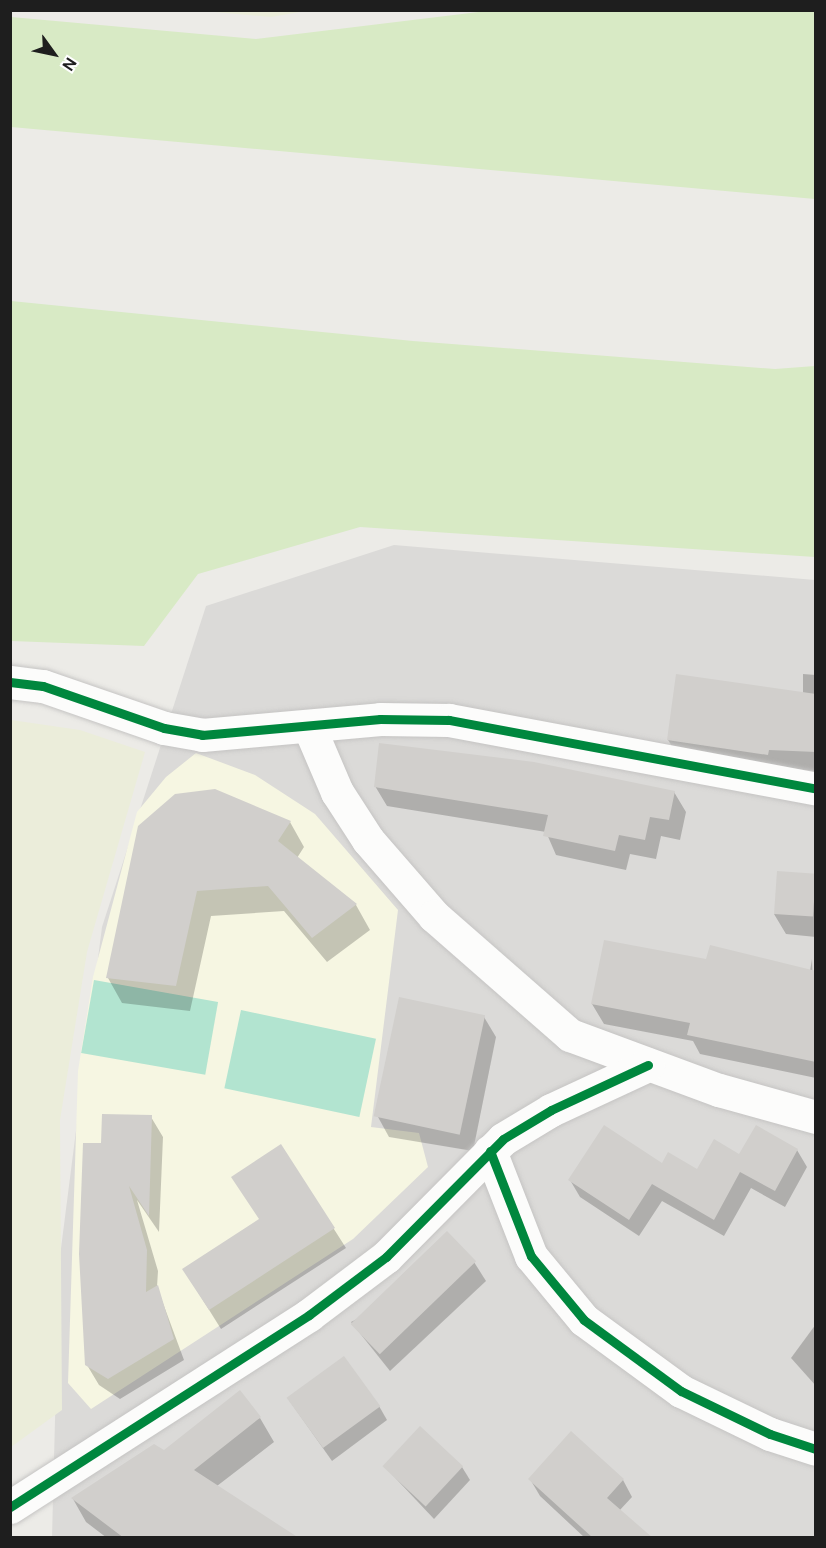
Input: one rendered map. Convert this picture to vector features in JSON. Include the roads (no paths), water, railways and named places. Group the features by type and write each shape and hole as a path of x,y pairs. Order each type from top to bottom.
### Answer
{"street":[{"path":"10,682 43,686 164,728 202,735 310,729 380,719 449,720 816,789"},
{"path":"310,729 337,792 368,840 434,916 570,1035 648,1065 816,1117"},
{"path":"10,1507 317,1309 386,1257 490,1151 551,1110 648,1065"},
{"path":"490,1151 531,1256 584,1320 681,1391 770,1434 816,1449"}]}
